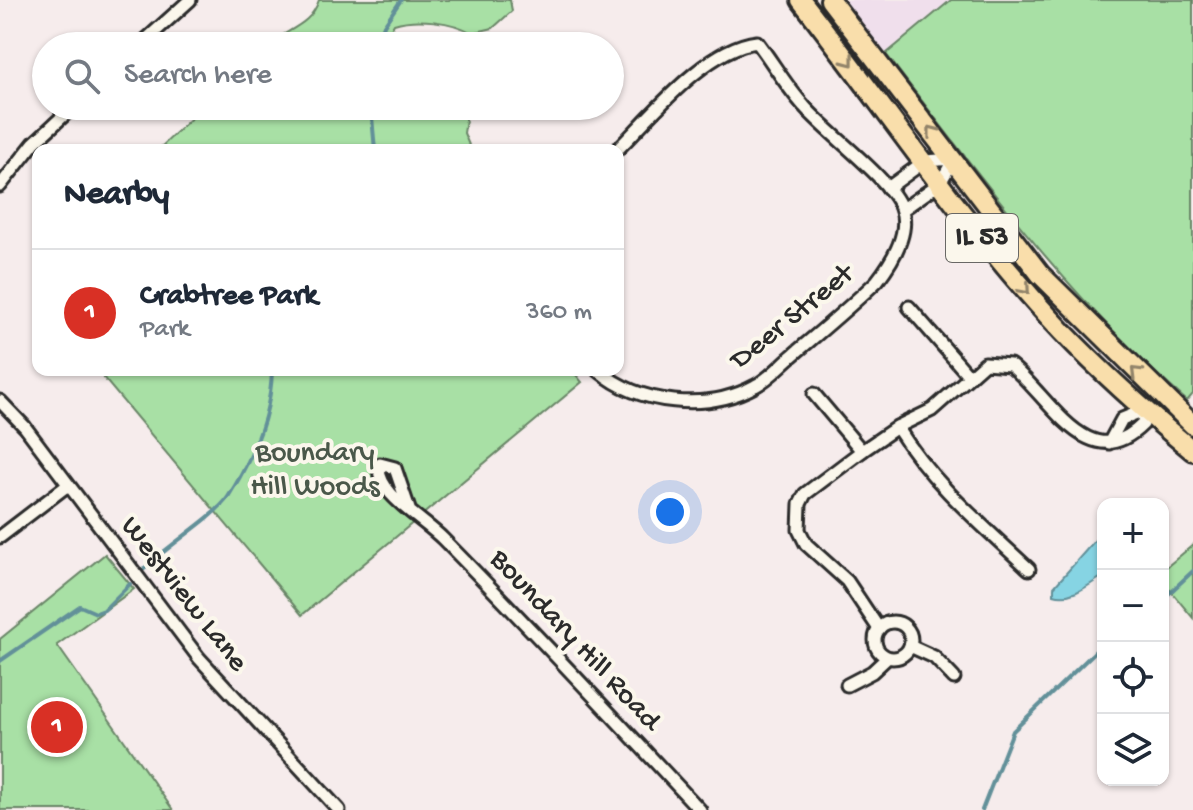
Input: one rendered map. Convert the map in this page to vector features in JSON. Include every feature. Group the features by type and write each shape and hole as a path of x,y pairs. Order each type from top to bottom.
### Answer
{"main road":[{"name":"IL 53","path":"801,0 976,231 1060,329 1144,410 1193,451"},
{"name":"IL 53","path":"830,0 1040,274 1193,425"}],"street":[{"path":"155,32 190,0"},
{"path":"623,144 697,72 737,44 757,42 803,106 888,188 902,210 940,183"},
{"path":"33,144 59,120"},
{"path":"0,186 32,146"},
{"path":"888,188 925,161 954,159"},
{"name":"IL 53","path":"940,183 954,159"},
{"name":"Deer Street","path":"604,376 641,396 676,400 720,400 756,386 877,281 901,241 902,210"},
{"path":"909,307 969,376"},
{"path":"879,629 847,581 806,544 796,515 805,494 897,427 932,410 985,363 1010,365 1082,436 1109,443 1127,440 1143,424 1144,410 1122,419 1109,443"},
{"path":"814,394 862,451"},
{"name":"Westview Lane","path":"0,401 199,658 339,810"},
{"path":"897,427 914,454 957,503 1029,569"},
{"path":"0,537 68,485"},
{"name":"Boundary Hill Road","path":"409,509 445,541 700,810"},
{"path":"847,685 872,672 887,658 904,655 910,646 910,633 901,624 889,622 879,629 875,646 887,658"},
{"path":"910,646 934,657 954,678"}],"shaded area":[{"path":"842,0 951,0 886,54"}],"green space":[{"path":"319,0 510,0 512,11 493,28 476,32 434,21 413,21 394,24 390,32 288,32 304,22"},
{"path":"951,0 1193,0 1193,394 1187,401 1144,362 1065,279 886,54"},
{"path":"189,120 466,120 464,133 469,144 164,144"},
{"name":"Boundary Hill Woods","path":"102,376 577,376 582,382 302,615"},
{"path":"1193,545 1193,618 1169,589 1169,565"},
{"path":"105,554 134,589 57,645 173,810 0,810 0,639"}],"water":[{"path":"1097,538 1097,580 1067,595 1054,594 1054,587"}],"waterway":[{"path":"382,32 401,0"},
{"path":"372,120 374,144"},
{"path":"144,569 212,514 228,497 259,436 272,376"},
{"path":"1169,593 1193,571"},
{"path":"0,661 80,606 96,613 104,610 130,584"},
{"path":"982,810 1013,731 1097,650"}],"place":[{"name":"Crabtree Park","path":"57,727"}]}
